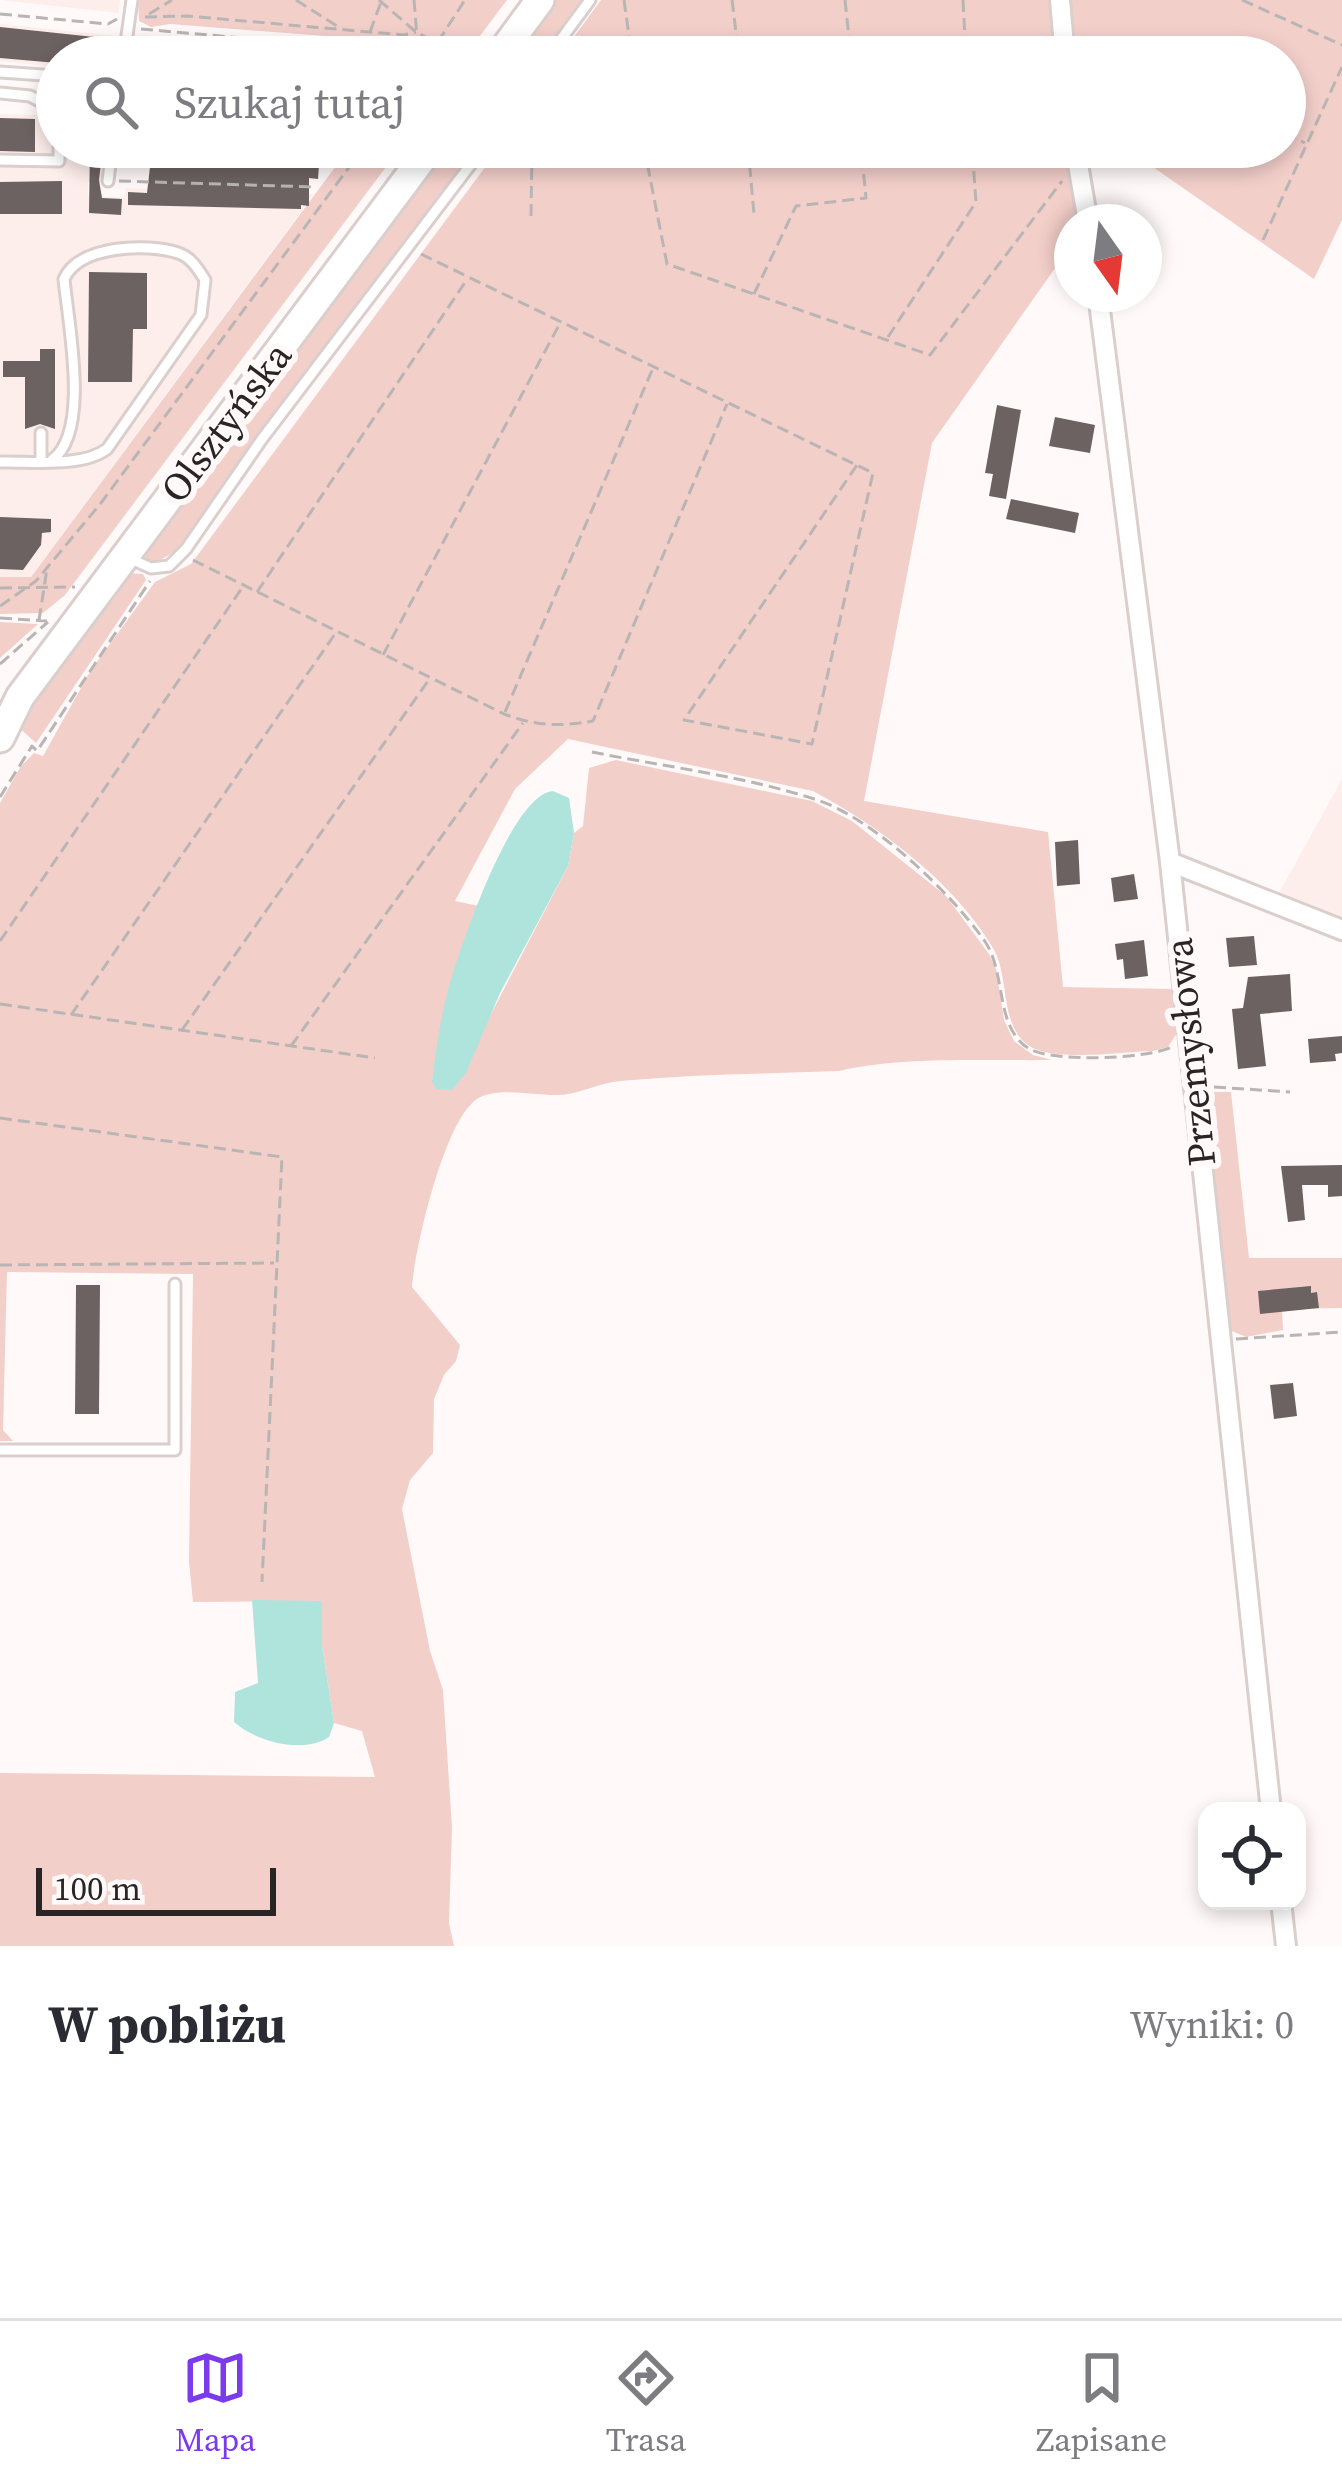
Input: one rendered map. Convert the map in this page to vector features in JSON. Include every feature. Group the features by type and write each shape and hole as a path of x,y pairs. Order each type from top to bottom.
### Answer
{"main road":[{"path":"513,36 540,0"},
{"name":"Olsztyńska","path":"0,738 10,704 138,562 416,168"}],"street":[{"path":"1060,0 1064,34"},
{"path":"1079,168 1085,204"},
{"name":"Przemysłowa","path":"1100,312 1170,862 1269,1802"},
{"path":"1170,862 1342,930"},
{"path":"1282,1910 1286,1946"}],"lane":[{"path":"563,36 590,0"},
{"path":"127,36 131,6"},
{"path":"0,72 36,75"},
{"path":"0,93 36,99"},
{"path":"0,160 36,161"},
{"path":"108,181 110,168"},
{"path":"138,562 169,566 181,553 468,168"},
{"path":"0,462 47,460 88,458 107,449 201,315 205,280 185,256 103,250 77,260 68,270 64,279 74,380 72,431 63,452 47,460"},
{"path":"41,434 47,460"},
{"path":"0,1450 175,1450 176,1284"}],"path":[{"path":"172,0 136,28 225,36"},
{"path":"296,0 343,29"},
{"path":"370,32 381,0 417,35"},
{"path":"442,36 465,0"},
{"path":"624,0 629,36"},
{"path":"732,0 736,36"},
{"path":"845,0 849,36"},
{"path":"963,0 965,36"},
{"path":"1242,0 1342,45"},
{"path":"414,1 417,35"},
{"path":"0,14 108,24 131,6"},
{"path":"145,17 187,16 417,35"},
{"path":"1064,34 1069,36"},
{"path":"1307,143 1342,67"},
{"path":"0,606 48,567 101,503 348,168"},
{"path":"531,216 532,168"},
{"path":"646,168 668,264 930,355 1067,168"},
{"path":"750,168 754,214"},
{"path":"753,296 796,206 866,198 863,168"},
{"path":"887,338 976,202 974,168"},
{"path":"1263,240 1296,168"},
{"path":"108,181 315,187"},
{"path":"408,248 873,472 812,744 684,720 856,465"},
{"path":"256,593 467,279"},
{"path":"383,655 560,323"},
{"path":"504,714 653,368"},
{"path":"181,553 504,714 558,727 592,722 728,404"},
{"path":"0,797 32,746 37,751 153,576 138,562"},
{"path":"39,620 48,567"},
{"path":"0,588 77,586"},
{"path":"0,941 243,586"},
{"path":"0,618 49,621 0,664"},
{"path":"71,1015 336,632"},
{"path":"182,1030 429,680"},
{"path":"291,1046 524,721"},
{"path":"592,752 817,800 859,823 932,878 977,930 998,968 1011,1029 1034,1052 1055,1056 1159,1053 1188,1033"},
{"path":"0,1004 375,1058"},
{"path":"1193,1085 1290,1092"},
{"path":"0,1118 282,1157 262,1582"},
{"path":"0,1265 277,1263"},
{"path":"1218,1332 1244,1341 1342,1332"}],"shaded area":[{"path":"0,0 120,0 119,13"},
{"path":"138,0 507,0 480,36 325,36 170,24 151,27 139,21"},
{"path":"552,0 585,0 556,36 525,36"},
{"path":"601,0 1052,0 1056,36 574,36"},
{"path":"1065,0 1342,0 1342,220 1314,279 1154,168 1306,168 1306,36 1070,36"},
{"path":"0,24 115,36 36,36 36,65 0,61"},
{"path":"0,114 36,115 36,168 106,168 106,182 88,182 88,196 124,197 126,188 314,194 30,578 0,577"},
{"path":"334,168 385,168 65,595 43,613 0,614 0,577 31,577"},
{"path":"428,168 460,168 193,530 157,561 146,562 146,550"},
{"path":"484,168 1073,168 1077,204 1054,204 1054,270 932,443 864,801 1048,832 1063,987 1172,989 1171,973 1176,972 1181,1027 1168,1047 1153,1051 1074,1055 1033,1048 1015,1029 998,960 977,923 913,858 813,791 568,739 515,789 455,901 479,906 450,983 432,1081 491,1014 568,866 574,833 583,826 589,768 616,760 812,801 852,821 946,896 989,954 1004,1020 1014,1041 1033,1055 1052,1060 916,1061 839,1071 612,1082 566,1094 485,1095 465,1112 443,1158 425,1216 412,1287 460,1345 434,1399 433,1453 410,1480 402,1509 430,1651 443,1690 452,1827 449,1923 454,1946 0,1946 0,1773 375,1777 362,1731 334,1723 322,1645 321,1601 193,1602 189,1562 193,1274 7,1272 3,1430 13,1441 0,1441 0,803 21,766 34,753 43,756 91,670 155,582 191,564"},
{"path":"128,573 143,574 146,580 36,743 16,725"},
{"path":"0,622 38,624 0,658"},
{"path":"1342,779 1342,921 1278,895"},
{"path":"1200,1092 1231,1092 1249,1258 1342,1258 1342,1308 1282,1309 1283,1330 1246,1337 1227,1329"}],"water":[{"path":"553,791 569,798 574,833 568,866 500,993 466,1073 452,1090 436,1089 432,1081 443,1013 475,911 520,818 537,799"},
{"path":"252,1600 322,1601 322,1645 334,1723 329,1737 307,1745 280,1743 234,1722 235,1692 258,1683"}],"building":[{"path":"0,27 85,36 36,36 36,61 0,58"},
{"path":"0,118 35,119 35,152 0,151"},
{"path":"90,168 100,168 102,198 122,199 121,215 89,213"},
{"path":"150,168 319,168 318,179 309,178 309,206 301,205 301,209 128,205 128,192 147,193"},
{"path":"62,181 62,214 0,214 0,182"},
{"path":"89,272 147,273 147,329 133,329 132,382 88,382"},
{"path":"40,349 55,349 55,429 40,424 25,429 25,377 3,377 3,361 40,361"},
{"path":"997,405 1021,410 1006,499 989,496 993,474 985,473"},
{"path":"1055,417 1095,425 1090,453 1049,446"},
{"path":"1011,499 1079,513 1075,533 1006,519"},
{"path":"0,517 51,519 51,532 42,533 41,545 23,570 0,569"},
{"path":"1078,840 1080,884 1057,886 1055,842"},
{"path":"1134,874 1138,899 1114,902 1111,878"},
{"path":"1254,936 1257,965 1229,967 1226,938"},
{"path":"1144,940 1148,976 1125,979 1115,944"},
{"path":"1290,974 1292,1011 1260,1014 1266,1066 1238,1069 1232,1009 1243,1008 1248,977"},
{"path":"1342,1036 1342,1053 1335,1054 1336,1061 1310,1063 1308,1039"},
{"path":"1342,1165 1342,1196 1328,1197 1328,1185 1302,1185 1305,1220 1288,1222 1281,1166"},
{"path":"76,1285 100,1285 99,1414 75,1414"},
{"path":"1311,1286 1319,1308 1260,1314 1258,1291"},
{"path":"1293,1383 1297,1416 1274,1419 1270,1385"}]}
